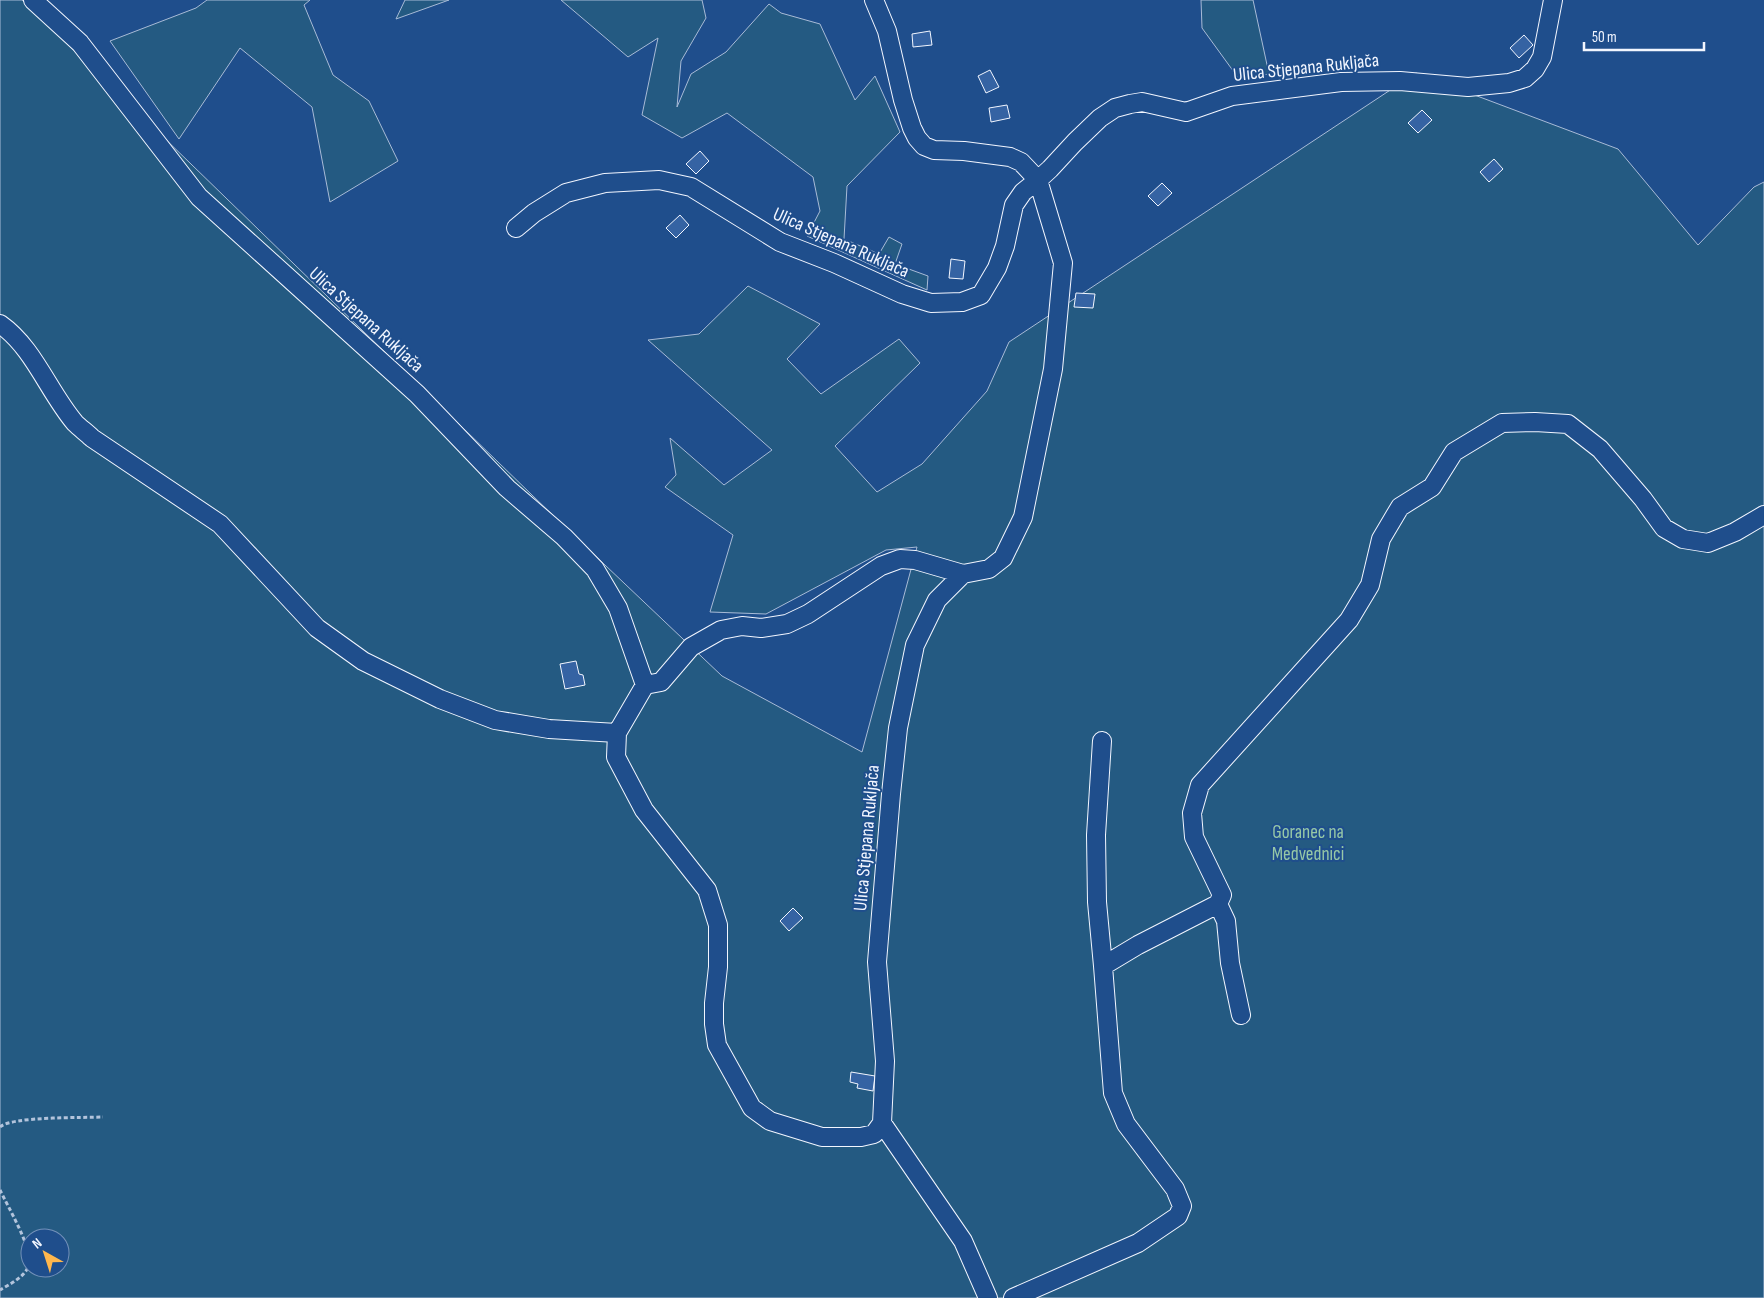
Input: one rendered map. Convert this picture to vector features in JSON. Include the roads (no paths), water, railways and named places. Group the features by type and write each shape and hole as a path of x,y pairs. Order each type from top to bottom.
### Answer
{"street":[{"name":"Ulica Stjepana Rukljača","path":"33,0 80,44 199,197 417,394 507,488 564,537 595,569 618,608 646,685"},
{"path":"874,0 886,31 912,128 921,142 924,146 934,150 964,151 1010,157 1021,162 1038,180 1063,263 1053,369 1023,517 1003,558 989,569 963,574 915,560 900,559 881,566 808,614 787,624 761,628 742,626 721,630 691,647 661,682 646,685 617,733 616,757 644,810 707,890 718,925 718,967 714,1003 717,1045 752,1108 770,1121 822,1137 861,1137 874,1134 882,1123 964,1241 988,1298"},
{"name":"Ulica Stjepana Rukljača","path":"516,228 566,193 605,183 659,180 691,187 780,242 834,263 902,294 931,303 962,302 981,295 997,268 1005,246 1014,205 1024,192 1050,169 1100,118 1116,108 1142,102 1186,112 1232,96 1341,82 1420,81 1468,87 1509,83 1525,78 1535,69 1542,57 1553,0"},
{"path":"0,324 9,330 26,350 76,424 92,438 220,524 317,628 363,662 440,699 496,720 549,730 617,733"},
{"path":"1103,966 1138,945 1218,904 1222,895 1194,836 1192,813 1200,784 1349,620 1370,585 1381,539 1400,507 1432,487 1454,452 1502,423 1568,424 1600,449 1643,499 1664,528 1682,539 1708,543 1735,532 1764,515"},
{"name":"Ulica Stjepana Rukljača","path":"882,1123 885,1061 877,962 898,728 915,645 937,600 963,574"},
{"path":"1013,1298 1138,1243 1178,1216 1182,1206 1175,1189 1126,1124 1113,1093 1097,902 1096,835 1102,740"},
{"path":"1218,904 1226,921 1230,963 1241,1015"}],"park label":[{"name":"Goranec na Medvednici","path":"1308,843"}]}
